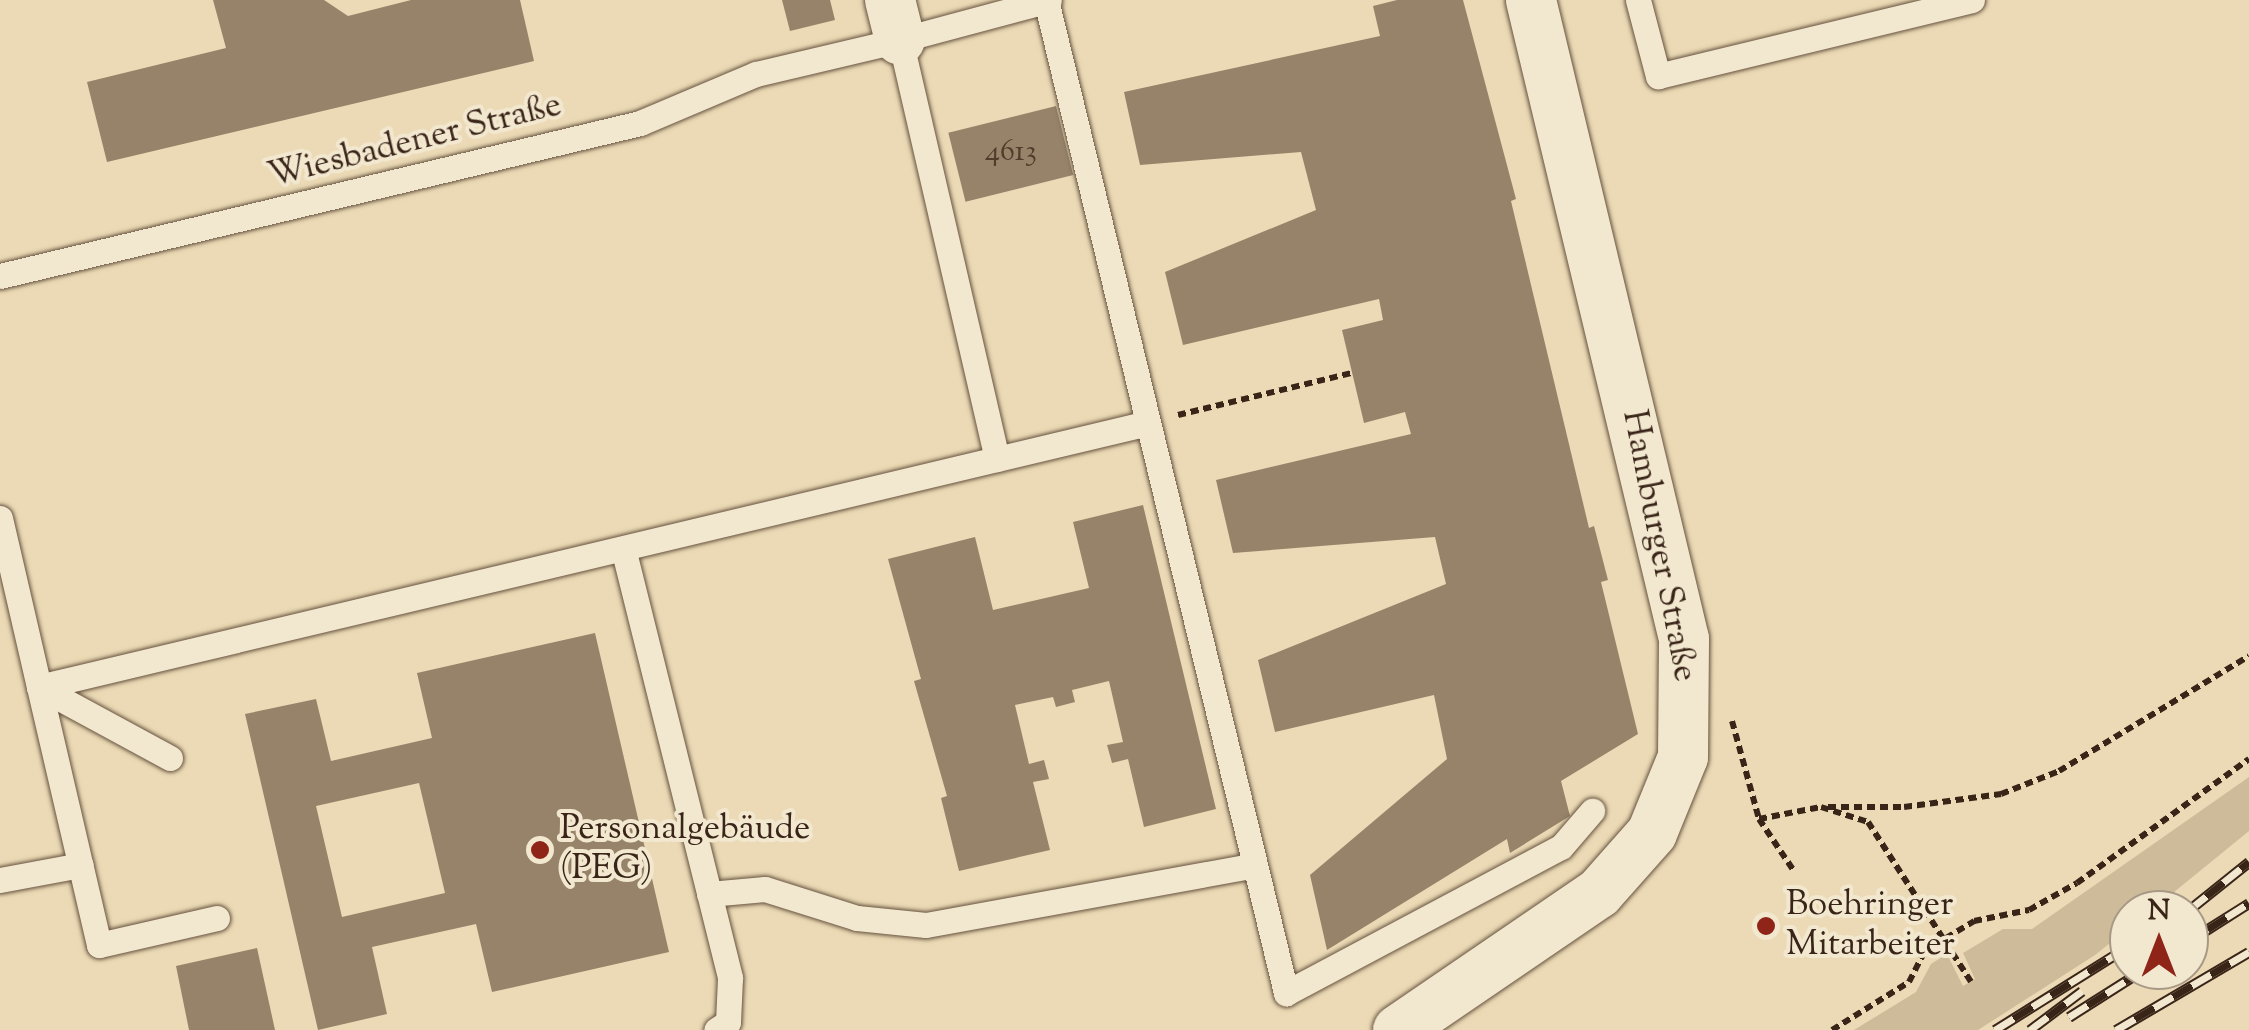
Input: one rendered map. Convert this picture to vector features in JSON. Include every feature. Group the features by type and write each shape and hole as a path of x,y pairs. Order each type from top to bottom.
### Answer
{"street":[{"name":"Hamburger Straße","path":"1398,1030 1599,892 1652,833 1683,757 1684,639 1531,0"}],"lane":[{"path":"1048,0 1286,993 1561,847 1592,811"},
{"name":"Wiesbadener Straße","path":"0,276 640,123 756,74 839,52 895,20 1048,0"},
{"path":"1638,0 1658,76 1972,0"},
{"path":"895,20 997,459"},
{"path":"40,687 624,552 1148,423"},
{"path":"0,518 99,945 217,918"},
{"path":"624,552 730,978 728,1022 716,1030"},
{"path":"40,687 170,758"},
{"path":"0,880 81,864"},
{"path":"710,894 764,889 856,918 926,925 1255,864"}],"path":[{"path":"1148,423 1352,374"},
{"path":"1759,819 1821,806 1904,806 2001,794 2059,771 2249,656"},
{"path":"1729,712 1759,819 1794,871"},
{"path":"1832,1030 1909,982 1924,952 1974,920 2029,910 2077,883 2249,759"},
{"path":"1821,806 1868,822 1971,982"}],"shaded area":[{"path":"2249,777 2249,831 2177,890 2109,890 2109,944 1978,1030 1854,1030 1916,992 1931,964 1947,954 1963,986 1975,979 1963,953 2003,929 2032,929"}],"building":[{"path":"213,0 324,0 348,16 411,0 520,0 534,61 107,162 87,82 226,48"},
{"path":"782,0 830,0 835,20 790,31"},
{"path":"1397,0 1463,0 1516,199 1511,201 1589,528 1594,526 1608,580 1601,582 1638,734 1561,781 1570,816 1510,853 1507,839 1327,950 1310,875 1447,759 1434,695 1275,732 1258,660 1446,584 1435,537 1233,553 1216,480 1411,434 1405,412 1364,423 1342,330 1383,320 1379,299 1183,345 1165,272 1316,210 1301,152 1140,165 1124,92 1380,36 1373,6"},
{"path":"1056,106 1073,175 965,202 948,133"},
{"path":"1143,505 1216,809 1144,827 1128,759 1112,763 1107,745 1123,742 1109,681 1072,690 1075,702 1056,707 1053,697 1015,705 1029,764 1044,760 1049,779 1033,782 1050,850 959,871 941,798 947,796 914,681 921,679 888,559 975,537 993,610 1089,588 1073,522"},
{"name":"Personalgebäude (PEG)","path":"595,633 669,952 492,992 476,924 372,947 387,1014 318,1030 245,714 316,699 331,761 432,738 417,673","holes":["419,783 445,893 342,917 316,806"]},
{"path":"257,948 275,1030 189,1030 176,966"}],"railway":[{"path":"2209,894 2249,862"},
{"path":"2209,928 2249,903"},
{"path":"2116,1030 2249,952"},
{"path":"1995,1030 2109,959"},
{"path":"2069,1017 2112,990"},
{"path":"2030,1030 2082,991"}],"place":[{"name":"Personalgebäude (PEG)","path":"540,850"},
{"name":"Boehringer Mitarbeiter","path":"1766,926"}]}
